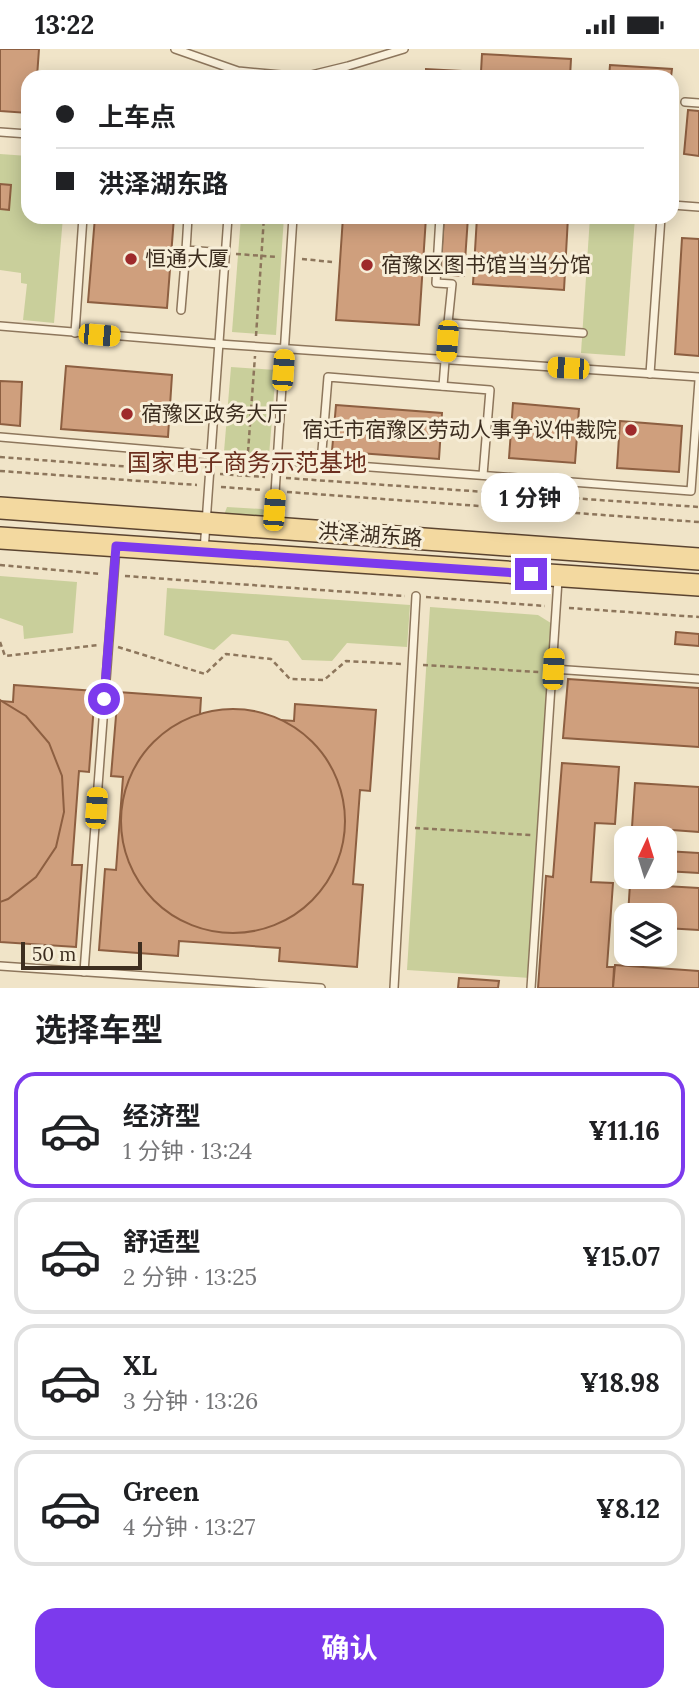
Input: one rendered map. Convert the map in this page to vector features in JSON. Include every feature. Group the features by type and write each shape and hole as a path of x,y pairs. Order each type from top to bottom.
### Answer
{"main road":[{"name":"洪泽湖东路","path":"0,508 699,559"},
{"name":"洪泽湖东路","path":"0,538 699,585"}],"lane":[{"path":"175,49 228,70"},
{"path":"334,70 404,49"},
{"path":"685,102 699,103"},
{"path":"0,132 21,134"},
{"path":"679,206 699,207"},
{"path":"75,333 83,224"},
{"path":"181,310 188,224"},
{"path":"204,552 227,224"},
{"path":"272,528 293,224"},
{"path":"440,224 436,283 452,284 443,386"},
{"path":"650,374 661,224"},
{"path":"186,250 225,253"},
{"path":"448,323 583,333"},
{"path":"0,325 75,333 699,379 695,485 691,491 277,460"},
{"path":"321,463 328,377 490,390 483,475"},
{"path":"0,437 211,455"},
{"path":"84,972 116,546"},
{"path":"531,988 559,575"},
{"path":"394,988 416,596"},
{"path":"552,671 699,679"},
{"path":"0,966 321,988"}],"path":[{"path":"214,409 280,414"},
{"path":"0,457 699,507"},
{"path":"0,471 699,522"},
{"path":"0,565 699,617"},
{"path":"0,642 5,656 108,644 205,674 226,654 271,659 290,679 324,680 346,661 552,671"},
{"path":"403,827 541,836"}],"green space":[{"path":"0,154 21,156 21,224 62,224 54,323 23,320 27,284 21,283 21,273 0,270"},
{"path":"240,224 284,224 276,335 232,332"},
{"path":"590,224 634,224 625,356 581,353"},
{"path":"231,367 276,370 268,468 223,464"},
{"path":"227,507 262,509 266,512 265,517 224,515"},
{"path":"0,576 77,582 73,633 24,639 23,626 0,618"},
{"path":"167,588 410,605 407,647 347,643 332,661 302,660 288,641 232,634 214,650 164,635"},
{"path":"430,607 538,615 554,625 530,978 407,970"}],"building":[{"path":"0,49 39,49 38,70 21,70 21,112 0,111"},
{"path":"482,54 571,59 570,70 481,70"},
{"path":"610,65 672,69 672,70 610,70"},
{"path":"688,110 699,111 699,156 684,154"},
{"path":"0,184 11,185 9,210 0,209"},
{"name":"恒通大厦","path":"94,224 173,224 167,308 88,302"},
{"path":"343,224 426,224 419,325 336,320"},
{"path":"444,224 468,224 464,276 440,274"},
{"path":"477,224 568,224 564,290 473,284"},
{"path":"682,238 699,239 699,356 675,354"},
{"path":"66,366 172,375 168,437 61,429"},
{"path":"0,381 22,382 20,426 0,424"},
{"path":"513,403 579,409 575,463 509,458"},
{"path":"336,405 442,413 439,459 332,451"},
{"path":"620,421 682,426 679,472 617,468"},
{"path":"676,632 699,634 699,646 675,644"},
{"path":"568,679 699,688 699,747 563,738"},
{"path":"14,685 95,691 89,772 79,771 72,865 82,865 76,947 0,942 0,701 13,702"},
{"path":"118,692 201,698 200,714 294,721 295,704 376,710 370,791 360,790 353,884 363,885 357,967 279,961 280,948 179,941 178,956 99,950 105,869 116,870 123,777 111,776"},
{"path":"0,700 26,716 49,743 62,776 64,812 56,847 36,877 0,902"},
{"path":"233,709 255,711 286,722 312,742 332,768 343,799 343,843 332,874 312,900 286,920 255,931 233,933 211,931 180,920 154,900 134,874 123,843 121,821 123,799 134,768 154,742 180,722 211,711"},
{"path":"562,763 619,767 615,824 595,823 591,882 613,883 607,967 614,967 613,988 538,988 546,876 553,877"},
{"path":"635,783 699,787 699,832 677,830 677,826 632,826"},
{"path":"677,852 699,853 699,873 677,872"},
{"path":"699,888 699,930 677,929 677,903 629,903 630,889"},
{"path":"615,966 699,971 699,988 613,988"},
{"path":"459,978 499,981 498,988 458,988"}],"place":[{"name":"恒通大厦","path":"131,259"},
{"name":"宿豫区图书馆当当分馆","path":"367,265"},
{"name":"宿豫区政务大厅","path":"127,414"},
{"name":"宿迁市宿豫区劳动人事争议仲裁院","path":"631,430"}],"district":[{"name":"国家电子商务示范基地","path":"247,463"}],"route":[{"path":"104,699 116,546 531,574"}]}
